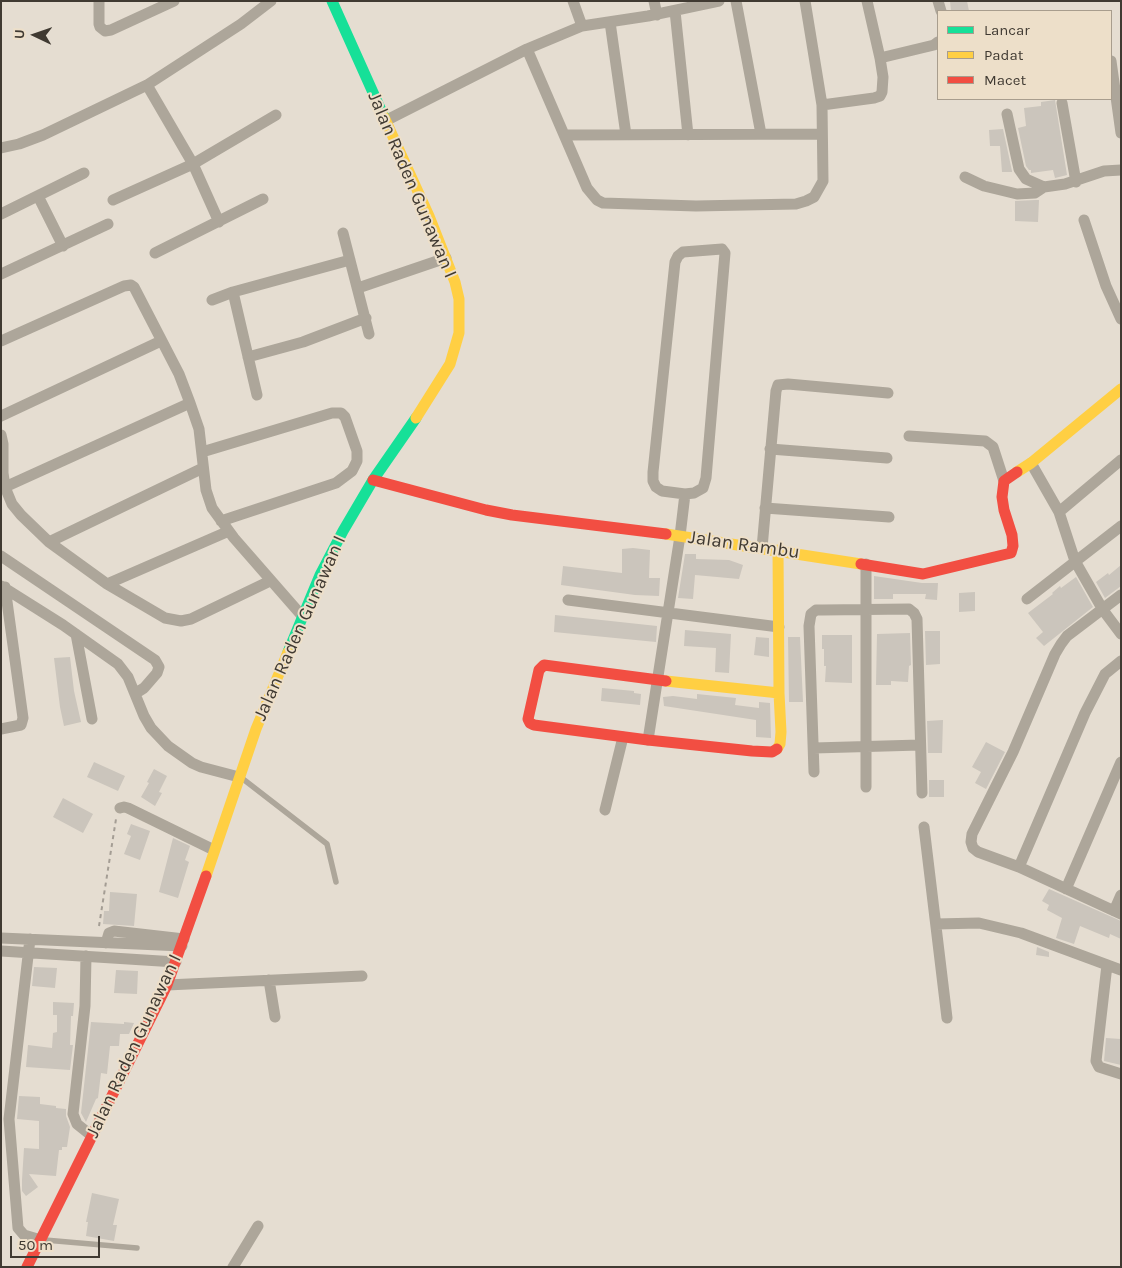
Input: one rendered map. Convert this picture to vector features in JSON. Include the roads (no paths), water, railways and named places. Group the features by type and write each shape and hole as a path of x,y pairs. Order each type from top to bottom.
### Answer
{"main road":[{"name":"Jalan Raden Gunawan I","path":"27,1267 167,985 256,729 320,575 373,480 406,435 450,364 459,333 459,299 455,282 430,216 385,121 332,1"},
{"path":"1004,481 1031,463 1121,389"},
{"name":"Jalan Rambu","path":"373,480 486,510 778,550 923,574 1011,553 1013,546 1004,510 1002,488 1004,481"},
{"path":"778,550 781,732 780,744 777,750 772,752 752,751 648,740 530,724 528,719 540,667 546,665 657,680 779,693"}],"street":[{"path":"99,1 99,24 100,28 105,30 111,30 174,1"},
{"path":"1,148 19,144 43,135 148,85 241,24 271,1"},
{"path":"573,1 582,26"},
{"path":"654,1 657,15"},
{"path":"385,121 527,49 582,26 657,15 719,1"},
{"path":"736,1 760,134"},
{"path":"527,49 587,188 597,200 604,203 696,206 796,204 814,197 823,181 822,105 805,1"},
{"path":"822,105 880,96 882,92 880,58 867,1"},
{"path":"675,10 688,134"},
{"path":"610,22 626,135"},
{"path":"880,58 937,43"},
{"path":"1112,68 1121,133"},
{"path":"148,85 193,164 219,222"},
{"path":"1062,103 1076,182"},
{"path":"1007,114 1019,169 1026,179 1044,187"},
{"path":"113,200 193,164 276,115"},
{"path":"565,135 822,134"},
{"path":"965,177 984,186 1017,194 1035,193 1044,187 1076,182 1104,171 1121,170"},
{"path":"1,214 84,173"},
{"path":"38,196 63,246"},
{"path":"155,253 263,199"},
{"path":"1084,220 1106,286 1121,318"},
{"path":"1,274 108,224"},
{"path":"343,233 369,334"},
{"path":"720,249 724,250 725,253 706,478 703,488 699,491 684,494 662,491 656,487 653,481 675,262 683,252 720,249"},
{"path":"358,288 446,258"},
{"path":"212,300 233,292 350,260"},
{"path":"1,341 124,286 131,285 136,290 179,374 190,403 199,429 212,508 270,581 302,617"},
{"path":"233,292 257,395"},
{"path":"248,357 303,342 366,318"},
{"path":"1,416 161,342"},
{"path":"762,548 770,449 778,385 788,384 888,393"},
{"path":"5,487 190,403"},
{"path":"202,452 337,412 346,417 357,451 357,461 346,478 221,521"},
{"path":"1,435 3,444 2,473 5,487 12,504 21,515 49,542 107,584 165,618 181,621 191,618 270,581"},
{"path":"909,436 985,441 993,447 1004,481"},
{"path":"770,449 887,458"},
{"path":"1059,512 1121,460"},
{"path":"1031,463 1059,512 1075,560 1103,610 1121,634"},
{"path":"49,542 204,468"},
{"path":"648,740 680,536 684,494"},
{"path":"765,508 889,517"},
{"path":"1027,599 1121,526"},
{"path":"107,584 229,531"},
{"path":"1,556 155,660 159,667 153,679 140,691"},
{"path":"866,564 866,787"},
{"path":"3,586 118,664 140,691 144,716 151,728 168,746 201,767 239,777"},
{"path":"1,729 21,724 23,714 3,586"},
{"path":"1121,595 1067,636 1055,654 1012,752 972,834 971,842 978,852 1019,867 1117,912 1121,895"},
{"path":"568,600 779,627"},
{"path":"814,772 809,618 811,614 816,610 904,608 914,612 917,620 922,792"},
{"path":"76,634 92,719"},
{"path":"1019,867 1089,705 1105,674 1121,661"},
{"path":"606,810 624,737"},
{"path":"814,748 920,744"},
{"path":"1066,889 1121,762"},
{"path":"120,808 128,808 214,850"},
{"path":"924,827 948,1018"},
{"path":"936,924 978,922 1021,932 1121,970"},
{"path":"92,1136 77,1124 73,1114 90,957 109,933 114,931 183,943"},
{"path":"1,938 101,943"},
{"path":"30,939 5,1119 18,1228 24,1235 41,1240"},
{"path":"1,951 176,962"},
{"path":"1107,965 1096,1061 1099,1067 1121,1074"},
{"path":"167,985 362,976"},
{"path":"269,980 275,1017"},
{"path":"233,1267 258,1226"}],"lane":[{"path":"239,777 327,844 336,882"},
{"path":"41,1240 138,1248"}]}
